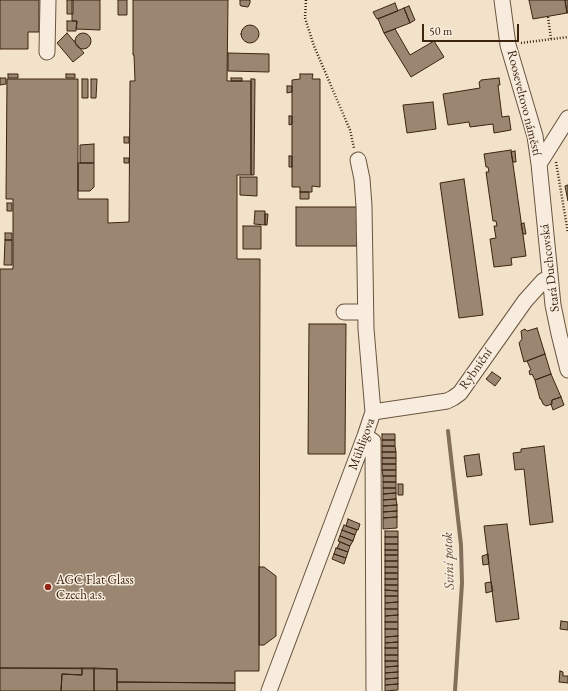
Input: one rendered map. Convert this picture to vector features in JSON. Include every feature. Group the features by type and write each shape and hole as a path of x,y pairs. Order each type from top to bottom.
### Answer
{"street":[{"path":"47,52 48,0"},
{"path":"502,0 508,45"},
{"name":"Rooseveltovo náměstí","path":"508,45 535,136 539,164"},
{"name":"Rooseveltovo náměstí","path":"539,164 568,118"},
{"name":"Mühligova","path":"269,691 373,412 365,312 364,206 362,179 358,160"},
{"name":"Stará Duchcovská","path":"539,164 550,277 559,334 568,370"},
{"name":"Rybniční","path":"373,412 447,401 460,393 525,301 543,281 550,277"},
{"path":"344,312 365,312"},
{"path":"365,436 373,441 374,691"}],"path":[{"path":"306,0 305,18 314,46 350,130 358,160"},
{"path":"548,17 551,40"},
{"name":"Rooseveltovo náměstí","path":"508,45 568,37"},
{"path":"553,142 568,233"}],"building":[{"path":"0,0 39,0 39,32 28,32 28,49 0,49"},
{"path":"67,0 73,0 73,14 67,14"},
{"path":"72,0 100,0 100,30 76,29 77,21 72,21"},
{"path":"118,0 127,0 127,15 118,15"},
{"path":"133,0 228,0 227,81 251,81 251,175 237,175 237,259 260,259 259,671 235,671 235,683 117,682 117,669 0,668 0,269 13,269 13,199 6,199 7,79 78,79 78,199 108,199 108,223 129,222 130,81 135,81 133,55"},
{"path":"240,0 250,0 248,7 241,6"},
{"path":"529,0 565,0 567,13 533,19"},
{"path":"565,0 568,0 568,13 567,13"},
{"path":"395,3 398,11 377,19 373,12"},
{"path":"409,6 415,20 410,23 404,8"},
{"path":"404,8 410,23 384,33 378,19"},
{"path":"67,21 77,21 76,31 67,31"},
{"path":"246,25 254,25 259,30 257,41 254,43 246,43 241,38 241,30"},
{"path":"395,29 410,55 434,41 444,57 411,77 384,33"},
{"path":"67,33 84,53 73,62 57,43"},
{"path":"83,33 89,35 91,41 89,47 83,49 77,47 75,41 77,35"},
{"path":"228,53 269,54 269,72 228,71"},
{"path":"8,74 18,74 18,78 8,78"},
{"path":"66,74 75,74 75,78 66,78"},
{"path":"300,74 313,74 312,79 320,79 320,187 312,186 312,192 300,192 300,187 292,187 292,80 300,79"},
{"path":"0,78 6,78 6,84 0,85"},
{"path":"231,78 242,78 242,81 231,81"},
{"path":"499,78 500,85 498,85 502,117 509,116 511,130 494,133 493,124 470,127 469,122 448,125 443,94 480,88 479,82 481,80"},
{"path":"82,79 88,79 88,98 82,98"},
{"path":"91,79 97,79 96,98 91,98"},
{"path":"251,79 255,79 254,175 251,175"},
{"path":"287,86 292,86 292,92 287,93"},
{"path":"433,102 436,129 407,133 403,105"},
{"path":"289,116 292,116 292,124 289,125"},
{"path":"124,137 129,137 129,143 124,143"},
{"path":"94,144 94,163 80,163 80,145"},
{"path":"511,150 526,256 511,258 512,265 494,267 490,239 496,238 494,226 497,226 496,221 493,221 486,172 489,172 488,167 486,167 484,154"},
{"path":"515,151 516,162 513,162 511,152"},
{"path":"289,156 292,156 292,167 289,167"},
{"path":"124,158 129,158 129,163 124,163"},
{"path":"78,163 94,163 94,187 90,191 78,191"},
{"path":"240,177 257,177 257,196 240,195"},
{"path":"464,179 483,315 459,318 440,183"},
{"path":"568,185 568,201 565,186"},
{"path":"300,192 309,192 309,199 300,199"},
{"path":"7,203 12,203 12,211 7,211"},
{"path":"296,207 357,207 357,246 296,246"},
{"path":"255,211 265,211 265,225 254,224"},
{"path":"265,214 268,214 267,225 265,225"},
{"path":"524,223 526,234 523,234 521,224"},
{"path":"243,226 261,226 261,249 243,249"},
{"path":"5,233 12,233 12,240 5,240"},
{"path":"5,240 12,240 12,265 4,265"},
{"path":"309,324 346,324 345,454 308,454"},
{"path":"537,328 545,354 524,362 519,343 522,339 521,331 525,329 527,331"},
{"path":"545,354 551,374 535,380 532,374 530,375 529,371 531,370 527,361"},
{"path":"492,372 501,378 495,386 486,379"},
{"path":"551,374 561,397 552,400 552,404 546,406 540,399 535,380"},
{"path":"561,397 564,405 553,410 551,404 552,400"},
{"path":"382,434 395,434 395,440 382,440"},
{"path":"382,440 395,440 395,446 382,446"},
{"path":"382,446 395,446 396,452 382,452"},
{"path":"544,446 553,522 530,525 524,469 515,470 513,453 521,452 521,449"},
{"path":"382,452 396,452 396,458 382,458"},
{"path":"479,454 482,475 467,477 464,456"},
{"path":"382,458 396,458 396,464 382,464"},
{"path":"382,464 396,464 396,470 382,470"},
{"path":"382,470 396,470 396,476 383,476"},
{"path":"383,476 396,476 396,482 383,482"},
{"path":"383,482 396,482 396,488 383,488"},
{"path":"398,484 403,484 403,495 398,495"},
{"path":"383,488 396,488 396,493 383,494"},
{"path":"396,493 396,499 383,500 383,494"},
{"path":"396,499 397,505 383,506 383,500"},
{"path":"397,505 397,511 383,512 383,506"},
{"path":"397,511 397,517 383,518 383,512"},
{"path":"397,517 397,528 383,529 383,518"},
{"path":"348,519 360,524 358,530 346,526"},
{"path":"507,524 519,619 496,622 484,526"},
{"path":"344,525 357,530 355,535 342,530"},
{"path":"342,530 355,535 353,541 340,536"},
{"path":"385,531 398,531 398,537 385,537"},
{"path":"340,536 353,541 350,546 338,541"},
{"path":"385,537 398,537 398,544 385,544"},
{"path":"340,542 350,546 348,552 337,548"},
{"path":"385,544 398,544 398,550 385,550"},
{"path":"336,548 348,552 346,558 334,554"},
{"path":"385,550 398,550 398,555 385,555"},
{"path":"334,554 346,558 344,564 332,559"},
{"path":"488,554 489,564 483,565 482,556"},
{"path":"385,555 398,555 398,561 385,561"},
{"path":"385,561 398,561 398,567 385,567"},
{"path":"259,567 264,567 276,576 276,636 264,645 259,645"},
{"path":"385,567 398,567 398,573 385,573"},
{"path":"385,573 398,573 398,579 385,579"},
{"path":"385,579 398,579 398,585 385,585"},
{"path":"491,582 493,591 486,593 485,583"},
{"path":"385,585 398,585 398,591 385,590"},
{"path":"385,590 398,591 398,596 385,596"},
{"path":"385,596 398,596 398,602 385,603"},
{"path":"398,602 398,609 385,609 385,603"},
{"path":"385,609 398,609 398,615 385,616"},
{"path":"398,615 398,622 385,622 385,616"},
{"path":"561,621 568,622 568,630 560,629"},
{"path":"385,622 398,622 398,629 385,629"},
{"path":"385,629 398,629 398,636 385,637"},
{"path":"398,636 398,642 385,643 385,637"},
{"path":"398,642 398,648 385,648 385,643"},
{"path":"385,648 398,648 398,655 385,655"},
{"path":"385,655 398,655 398,661 385,661"},
{"path":"385,661 398,661 398,666 385,667"},
{"path":"398,666 398,672 385,673 385,667"},
{"path":"0,668 82,668 82,675 62,674 61,691 0,691"},
{"path":"82,668 94,668 94,691 61,691 62,674 82,675"},
{"path":"94,668 117,669 117,691 94,691"},
{"path":"560,671 563,672 563,676 568,676 568,683 559,682"},
{"path":"398,672 398,678 385,679 385,673"},
{"path":"398,678 398,684 385,685 385,679"},
{"path":"117,682 235,683 235,691 117,691"},
{"path":"398,684 398,690 385,691 385,685"}],"waterway":[{"name":"Sviní potok","path":"448,431 461,545 462,583 455,691"}],"place":[{"name":"AGC Flat Glass Czech a.s.","path":"48,587"}]}
